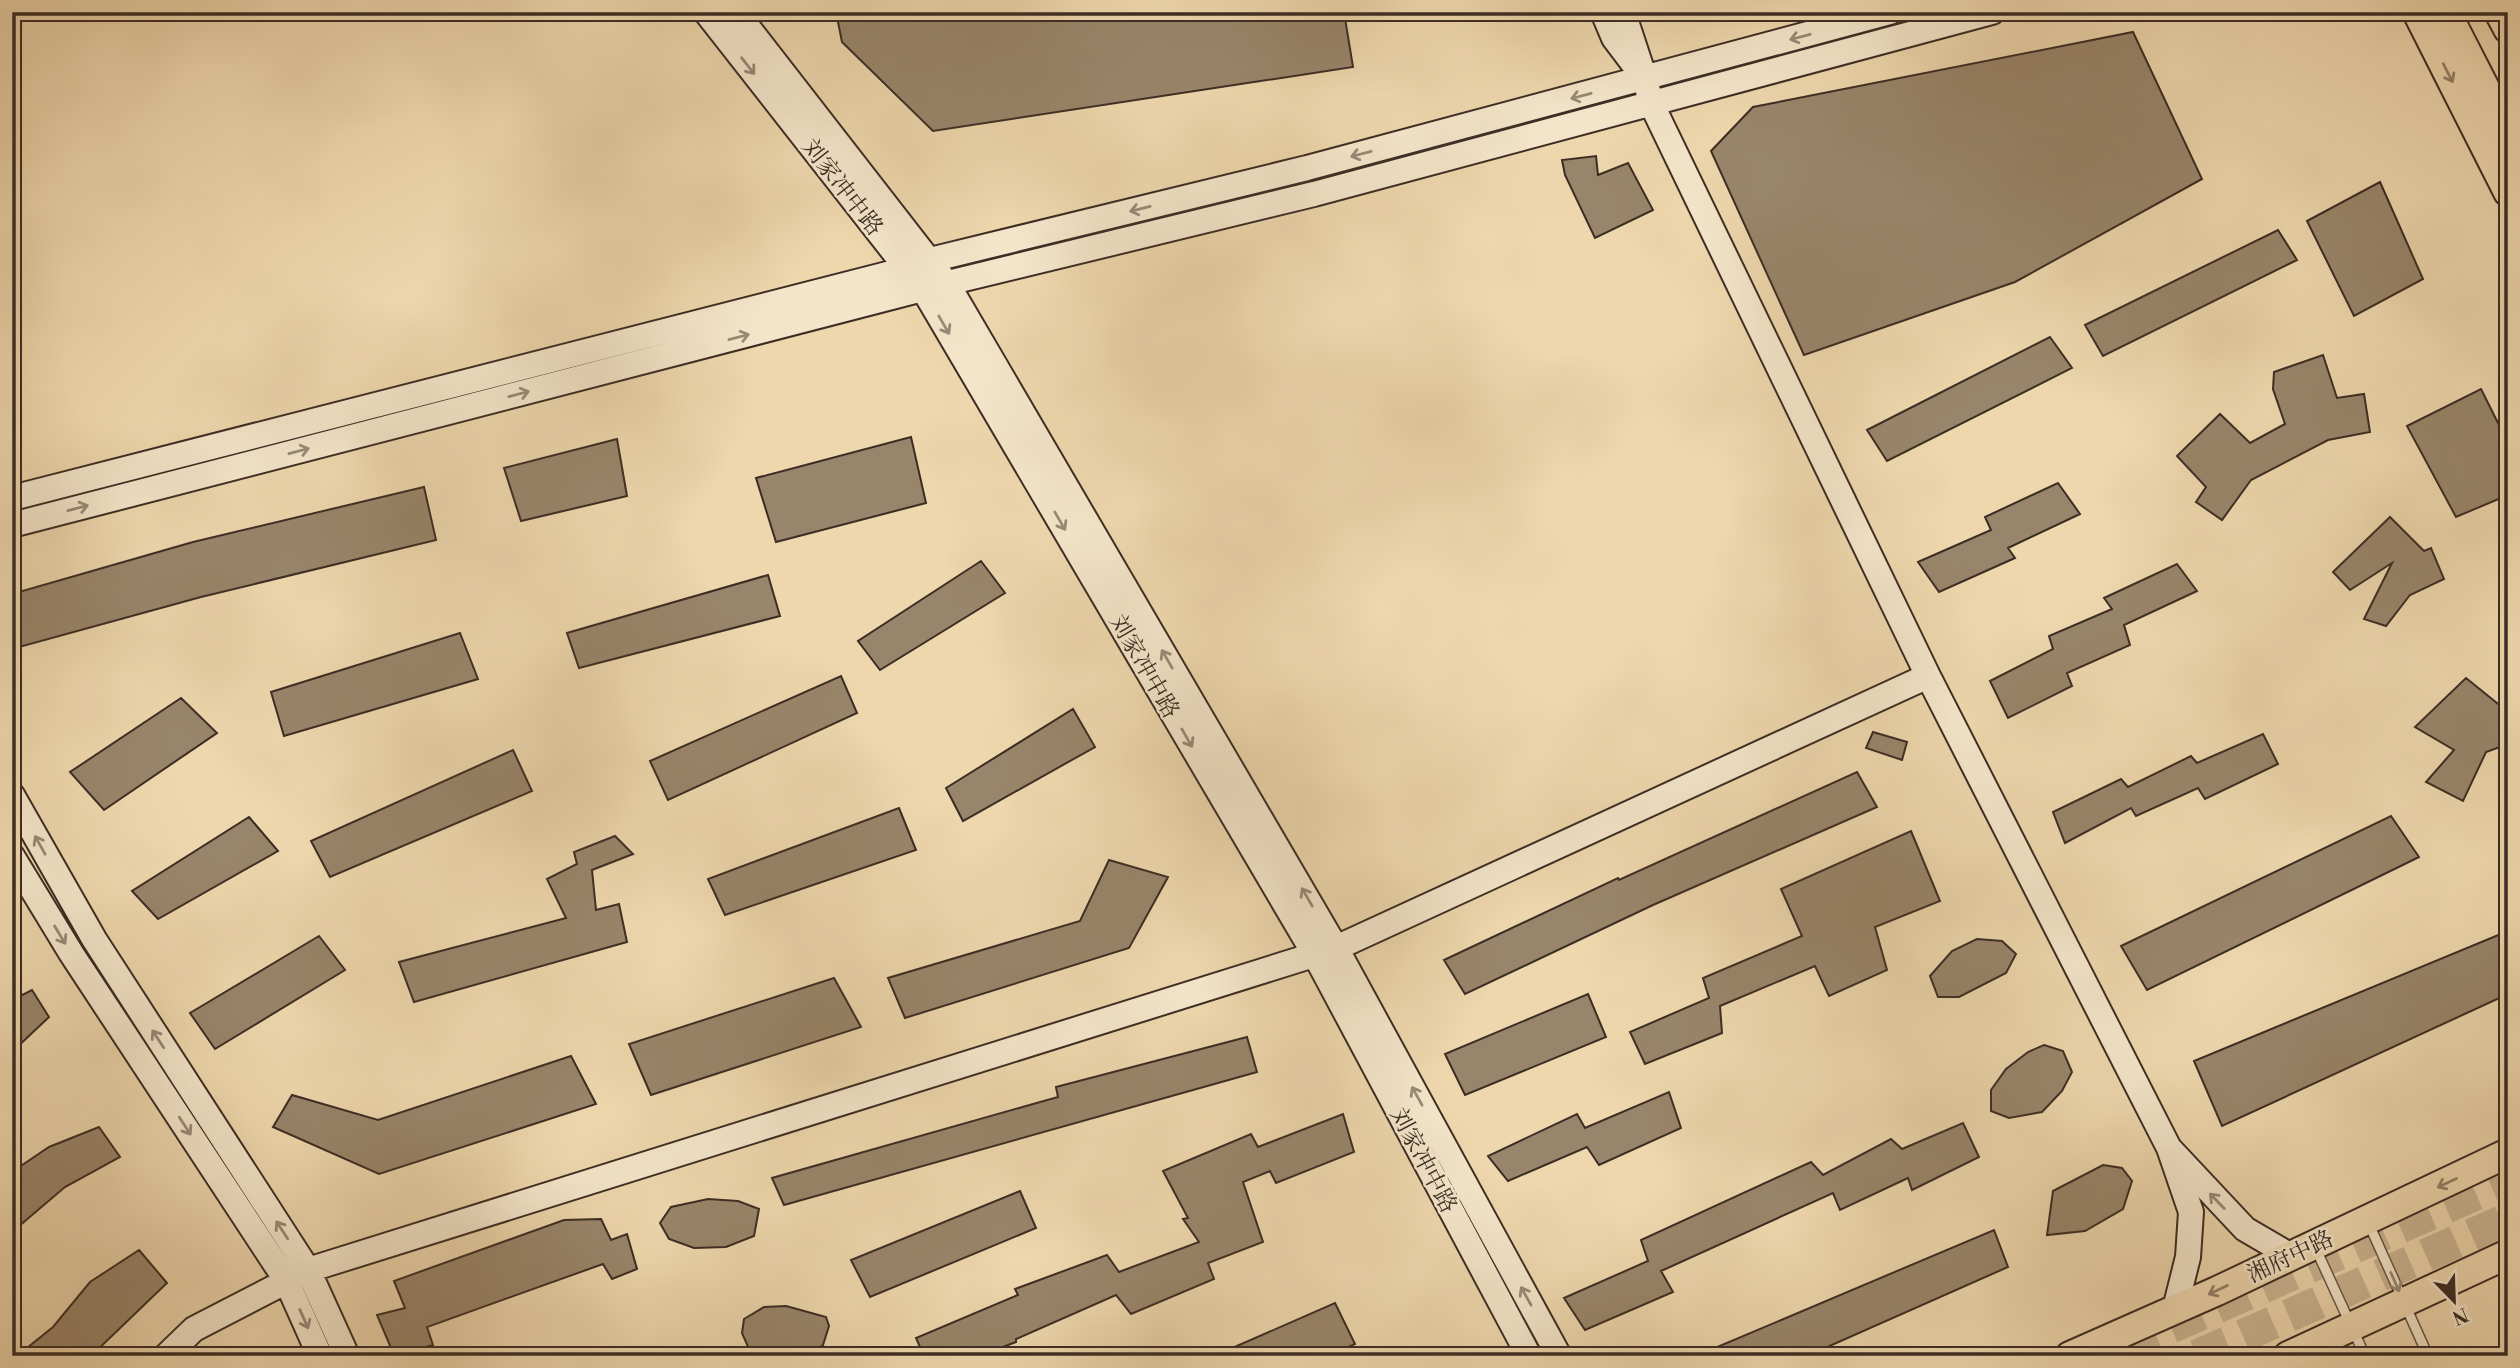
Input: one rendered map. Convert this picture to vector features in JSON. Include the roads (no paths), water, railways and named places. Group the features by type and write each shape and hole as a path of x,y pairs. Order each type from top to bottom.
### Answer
{"main road":[{"name":"刘家冲中路","path":"706,12 918,265 948,285 1326,952 1559,1356"},
{"name":"刘家冲中路","path":"736,12 918,265 923,289 1326,952 1529,1356"},
{"path":"1603,12 1614,38 1645,79"},
{"path":"1623,12 1652,105 1928,676 2169,1148 2191,1212 2188,1257 2175,1309"},
{"path":"12,498 1307,167 1890,12"},
{"path":"12,525 923,289 948,285 1652,105 1992,12"},
{"path":"2417,12 2508,192"},
{"path":"2446,12 2508,133"},
{"path":"2499,12 2508,29"},
{"path":"166,1356 194,1329 297,1275 1326,952 1928,676"},
{"path":"12,794 94,939 347,1356"},
{"path":"12,856 71,953 297,1275 320,1356"},
{"path":"2169,1148 2245,1229 2302,1250"},
{"name":"湘府中路","path":"2070,1356 2508,1153"},
{"path":"2288,1356 2508,1254"}],"lane":[{"path":"2367,1220 2428,1356"},
{"path":"2302,1250 2353,1328 2365,1356"}],"tunnel":[{"path":"2125,1347 2508,1180"},
{"path":"2197,1356 2508,1219"}]}
